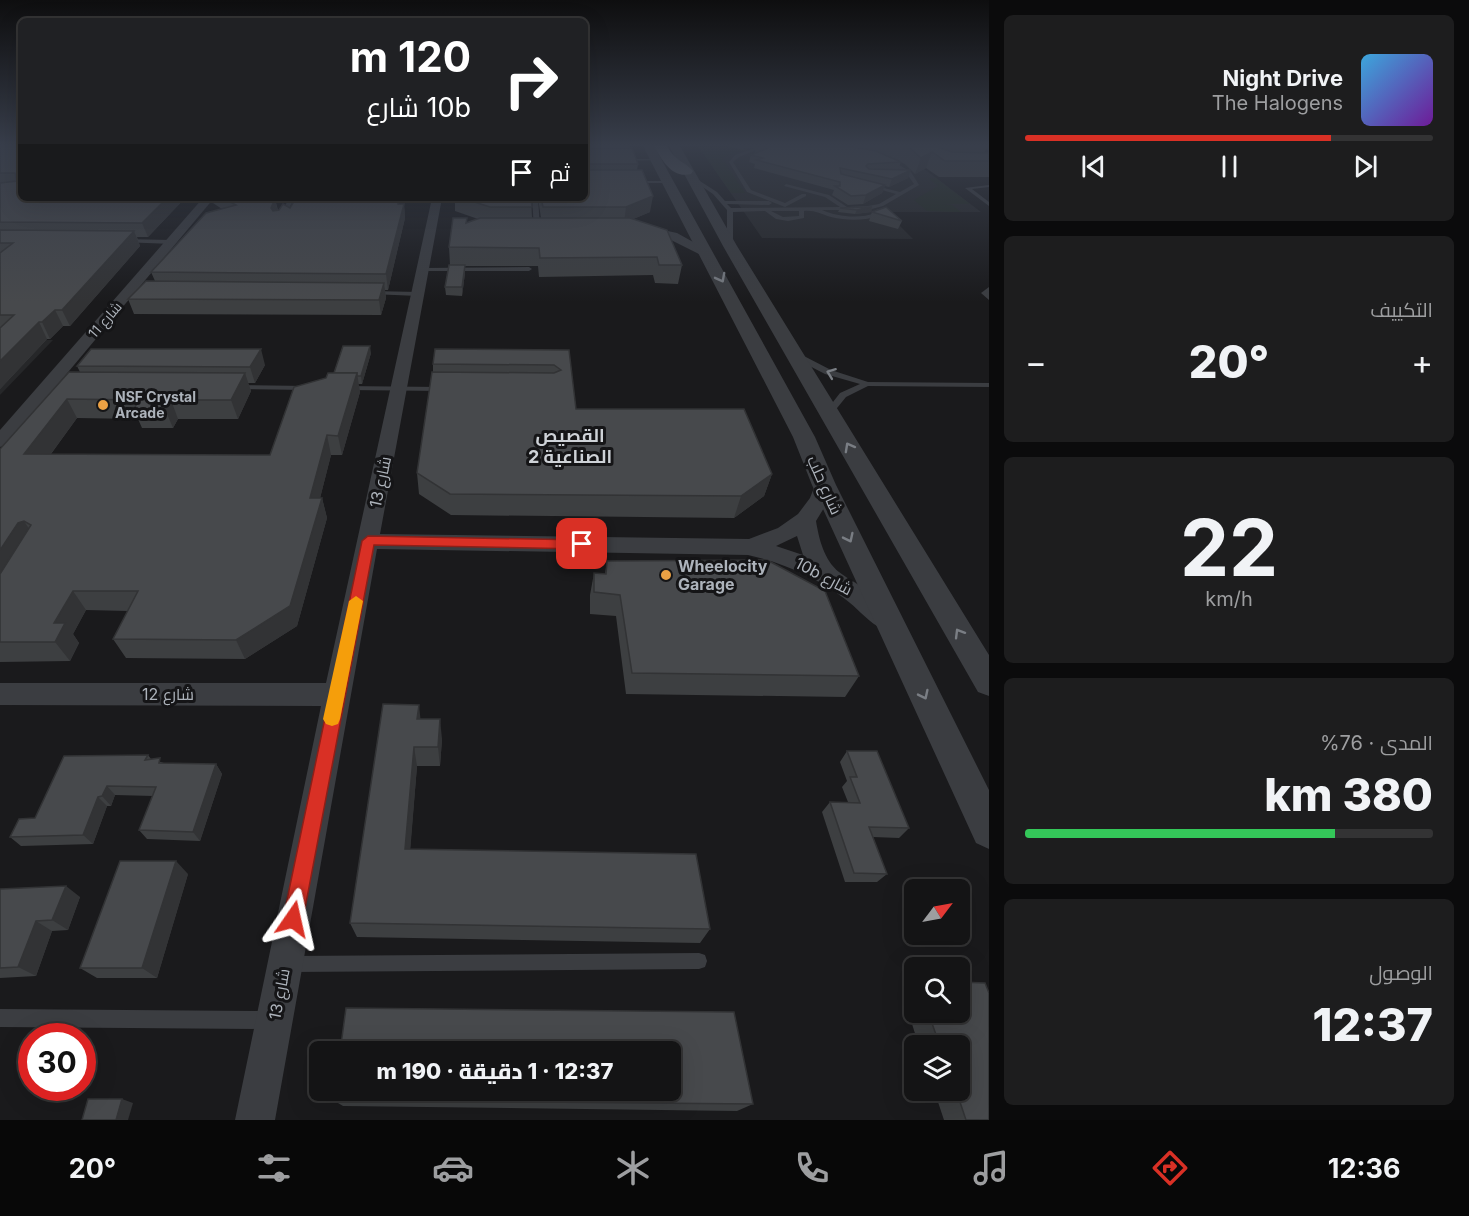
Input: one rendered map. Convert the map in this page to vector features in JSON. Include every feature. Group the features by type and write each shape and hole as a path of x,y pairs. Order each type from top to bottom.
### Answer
{"street":[{"name":"شارع حلب","path":"670,198 673,217 707,253 804,437 824,485 989,830"},
{"path":"702,198 989,683"},
{"name":"شارع 11","path":"0,441 52,386 134,292 206,201"},
{"name":"شارع 13","path":"255,1120 336,695 421,282 437,228 437,201"},
{"path":"673,217 637,228 673,236 707,253"},
{"path":"804,437 840,485 856,491 866,489 870,484"},
{"name":"10b شارع","path":"748,547 780,537 805,521 821,498 824,485"},
{"path":"805,521 810,548 831,577"},
{"name":"10b شارع","path":"368,541 748,547 790,558 831,577 872,606 890,624"},
{"name":"شارع 12","path":"0,694 336,695"}],"lane":[{"path":"721,198 730,210 730,246"},
{"path":"768,198 785,205 798,198"},
{"path":"830,198 847,209"},
{"path":"730,210 873,208 893,198"},
{"path":"278,222 290,201"},
{"path":"535,201 537,228"},
{"path":"726,202 785,205 813,209 830,216 844,218 877,215 879,212 873,208"},
{"path":"766,209 774,217 790,219 802,217 801,209"},
{"path":"111,241 172,242"},
{"path":"360,293 421,282 529,269"},
{"path":"989,289 984,293 989,298"},
{"path":"797,356 828,372 868,384 989,385"},
{"path":"830,411 843,394 868,384"},
{"path":"224,387 316,388"},
{"path":"339,388 450,389"},
{"path":"284,964 699,961"},
{"path":"0,1018 274,1020"}],"shaded area":[{"path":"734,198 963,198 981,212 886,212 913,239 762,238"},
{"path":"963,198 970,204 943,204 952,205 961,212 927,211 914,200"},
{"path":"0,340 53,340 0,395"}],"building":[{"path":"0,198 18,198 18,201 164,201 142,223 0,222"},
{"path":"647,198 626,207 543,207 542,201"},
{"path":"229,201 274,201 271,208 273,211 279,210 283,204 290,208 294,201 398,201 398,204 404,204 386,274 151,272 206,213 236,205"},
{"path":"471,201 531,201 532,207 490,207"},
{"path":"872,207 857,210 840,208"},
{"path":"886,207 902,221 872,212"},
{"path":"453,218 467,218 466,223 480,218 630,218 667,230 682,265 659,265 657,257 540,258 539,248 449,247"},
{"path":"0,230 134,231 62,310 55,310 39,322 0,361 0,328 14,315 0,315 0,253 13,243 0,243"},
{"path":"449,265 465,265 462,287 445,287"},
{"path":"146,281 384,283 379,300 128,299"},
{"path":"343,346 370,346 361,376 357,376 357,373 334,373"},
{"path":"91,349 261,349 250,367 77,366"},
{"path":"435,349 569,350 576,409 744,409 772,474 741,496 450,494 417,473 432,372 554,373 561,370 554,365 433,364"},
{"path":"69,372 245,373 231,400 171,400 165,409 134,409 139,400 67,399 24,454 270,455 294,387 326,378 328,373 357,373 338,436 327,435 310,498 322,498 290,606 236,640 113,639 138,591 73,591 54,623 65,623 55,642 0,642 0,574 31,525 24,521 18,523 0,550 0,449"},
{"path":"767,560 825,591 859,676 632,673 620,595 594,592 594,573 606,574 607,561"},
{"path":"383,704 419,705 417,719 440,719 438,747 414,747 405,849 696,854 710,929 350,923"},
{"path":"847,751 877,751 909,828 869,827 887,874 854,873 830,802 860,803 850,777 857,777"},
{"path":"148,755 145,760 160,758 159,763 216,764 193,832 139,830 156,787 107,786 102,796 98,797 83,835 10,837 19,819 35,818 64,756"},
{"path":"120,861 176,861 142,968 80,968"},
{"path":"66,886 52,920 36,921 18,967 0,968 0,889"},
{"path":"970,982 985,983 989,993 989,1120 966,1120 960,1101 970,1101 970,1035 936,1035 932,1023 970,1023"},
{"path":"346,1008 734,1012 753,1104 438,1101 681,1101 681,1041 342,1041"},
{"path":"122,1099 116,1120 82,1120 87,1101"}],"slow traffic":[{"path":"332,719 356,601"}],"place":[{"name":"NSF Crystal Arcade","path":"103,405"},
{"name":"Wheelocity Garage","path":"666,575"}],"district":[{"name":"القصيص الصناعية 2","path":"570,446"}],"route":[{"path":"293,919 368,541 582,544"}]}
